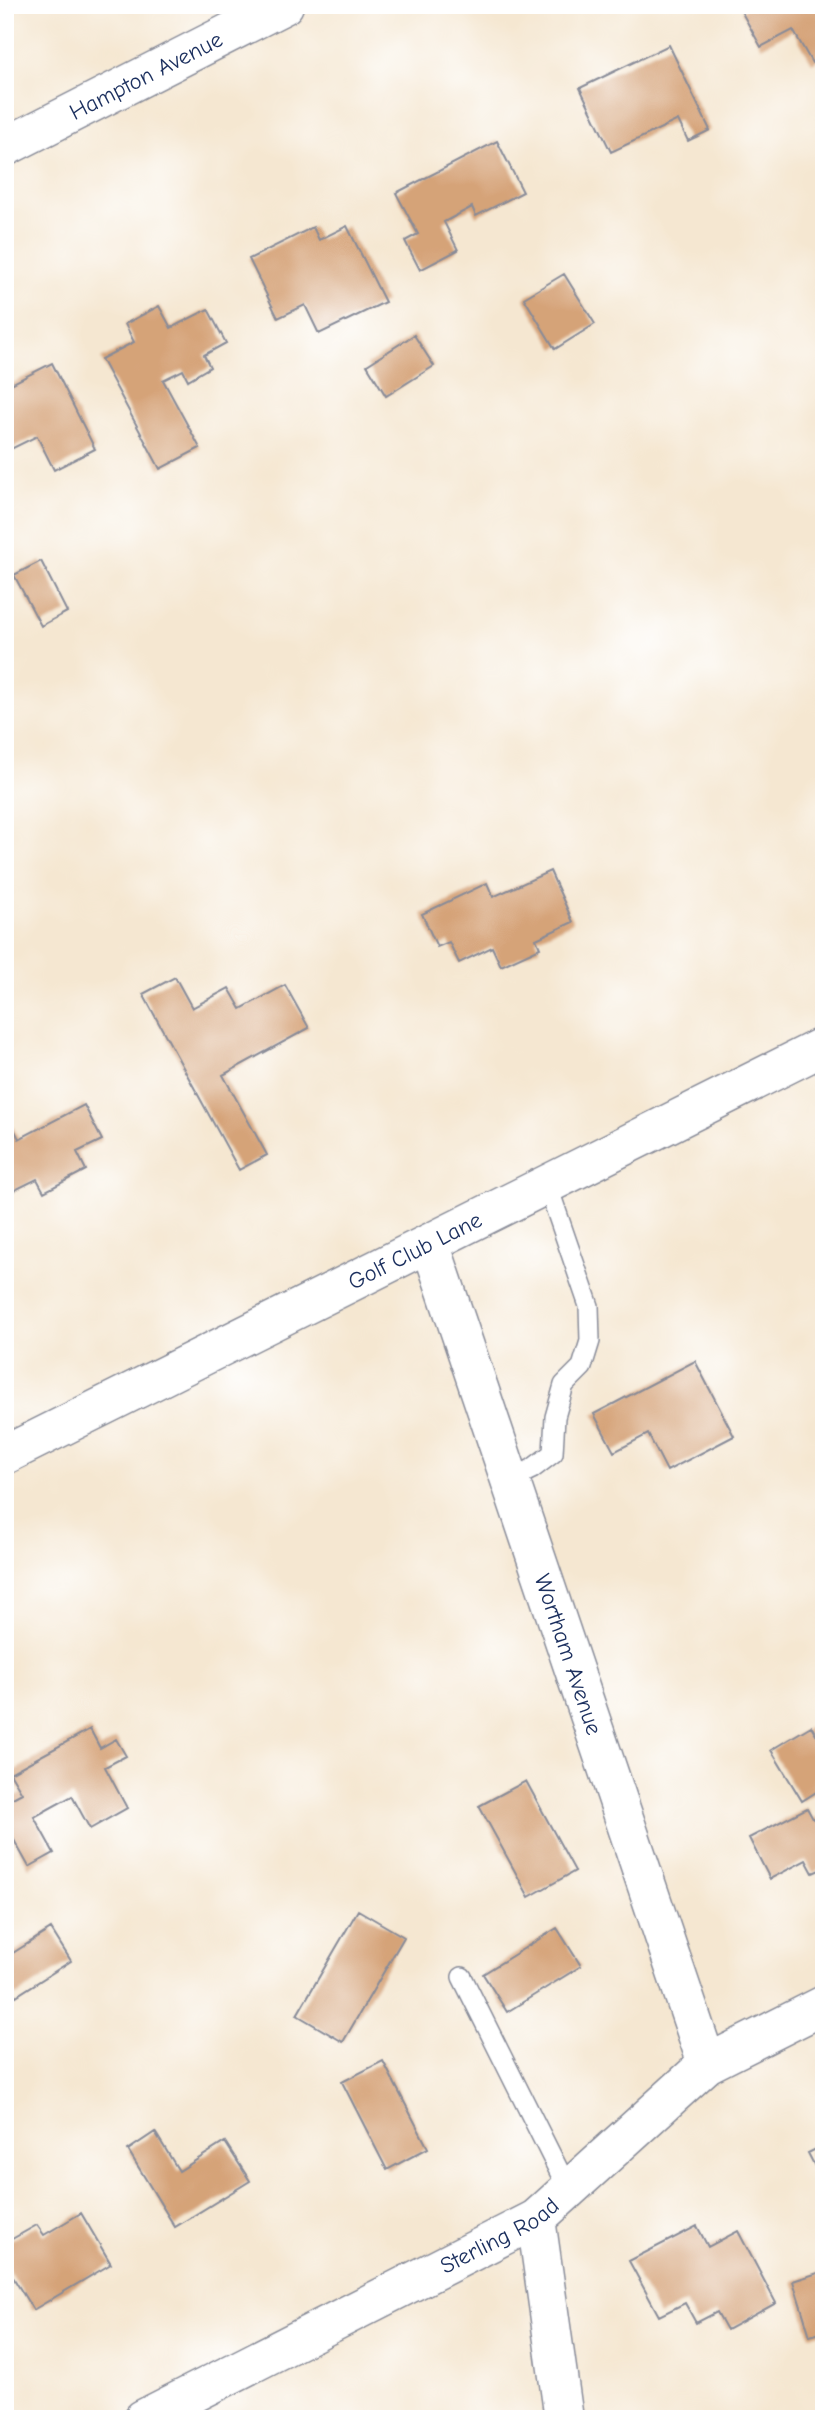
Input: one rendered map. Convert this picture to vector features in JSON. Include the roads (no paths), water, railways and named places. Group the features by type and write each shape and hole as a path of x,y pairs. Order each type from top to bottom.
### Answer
{"street":[{"name":"Hampton Avenue","path":"5,146 284,5"},
{"name":"Golf Club Lane","path":"5,1455 824,1046"},
{"name":"Wortham Avenue","path":"430,1243 706,2064"},
{"name":"Sterling Road","path":"143,2419 536,2219 706,2064 824,2005"},
{"path":"536,2219 564,2419"}],"lane":[{"path":"509,1480 532,1469 553,1453 555,1417 564,1385 582,1367 590,1341 589,1306 547,1184"},
{"path":"462,1977 568,2189"}]}
